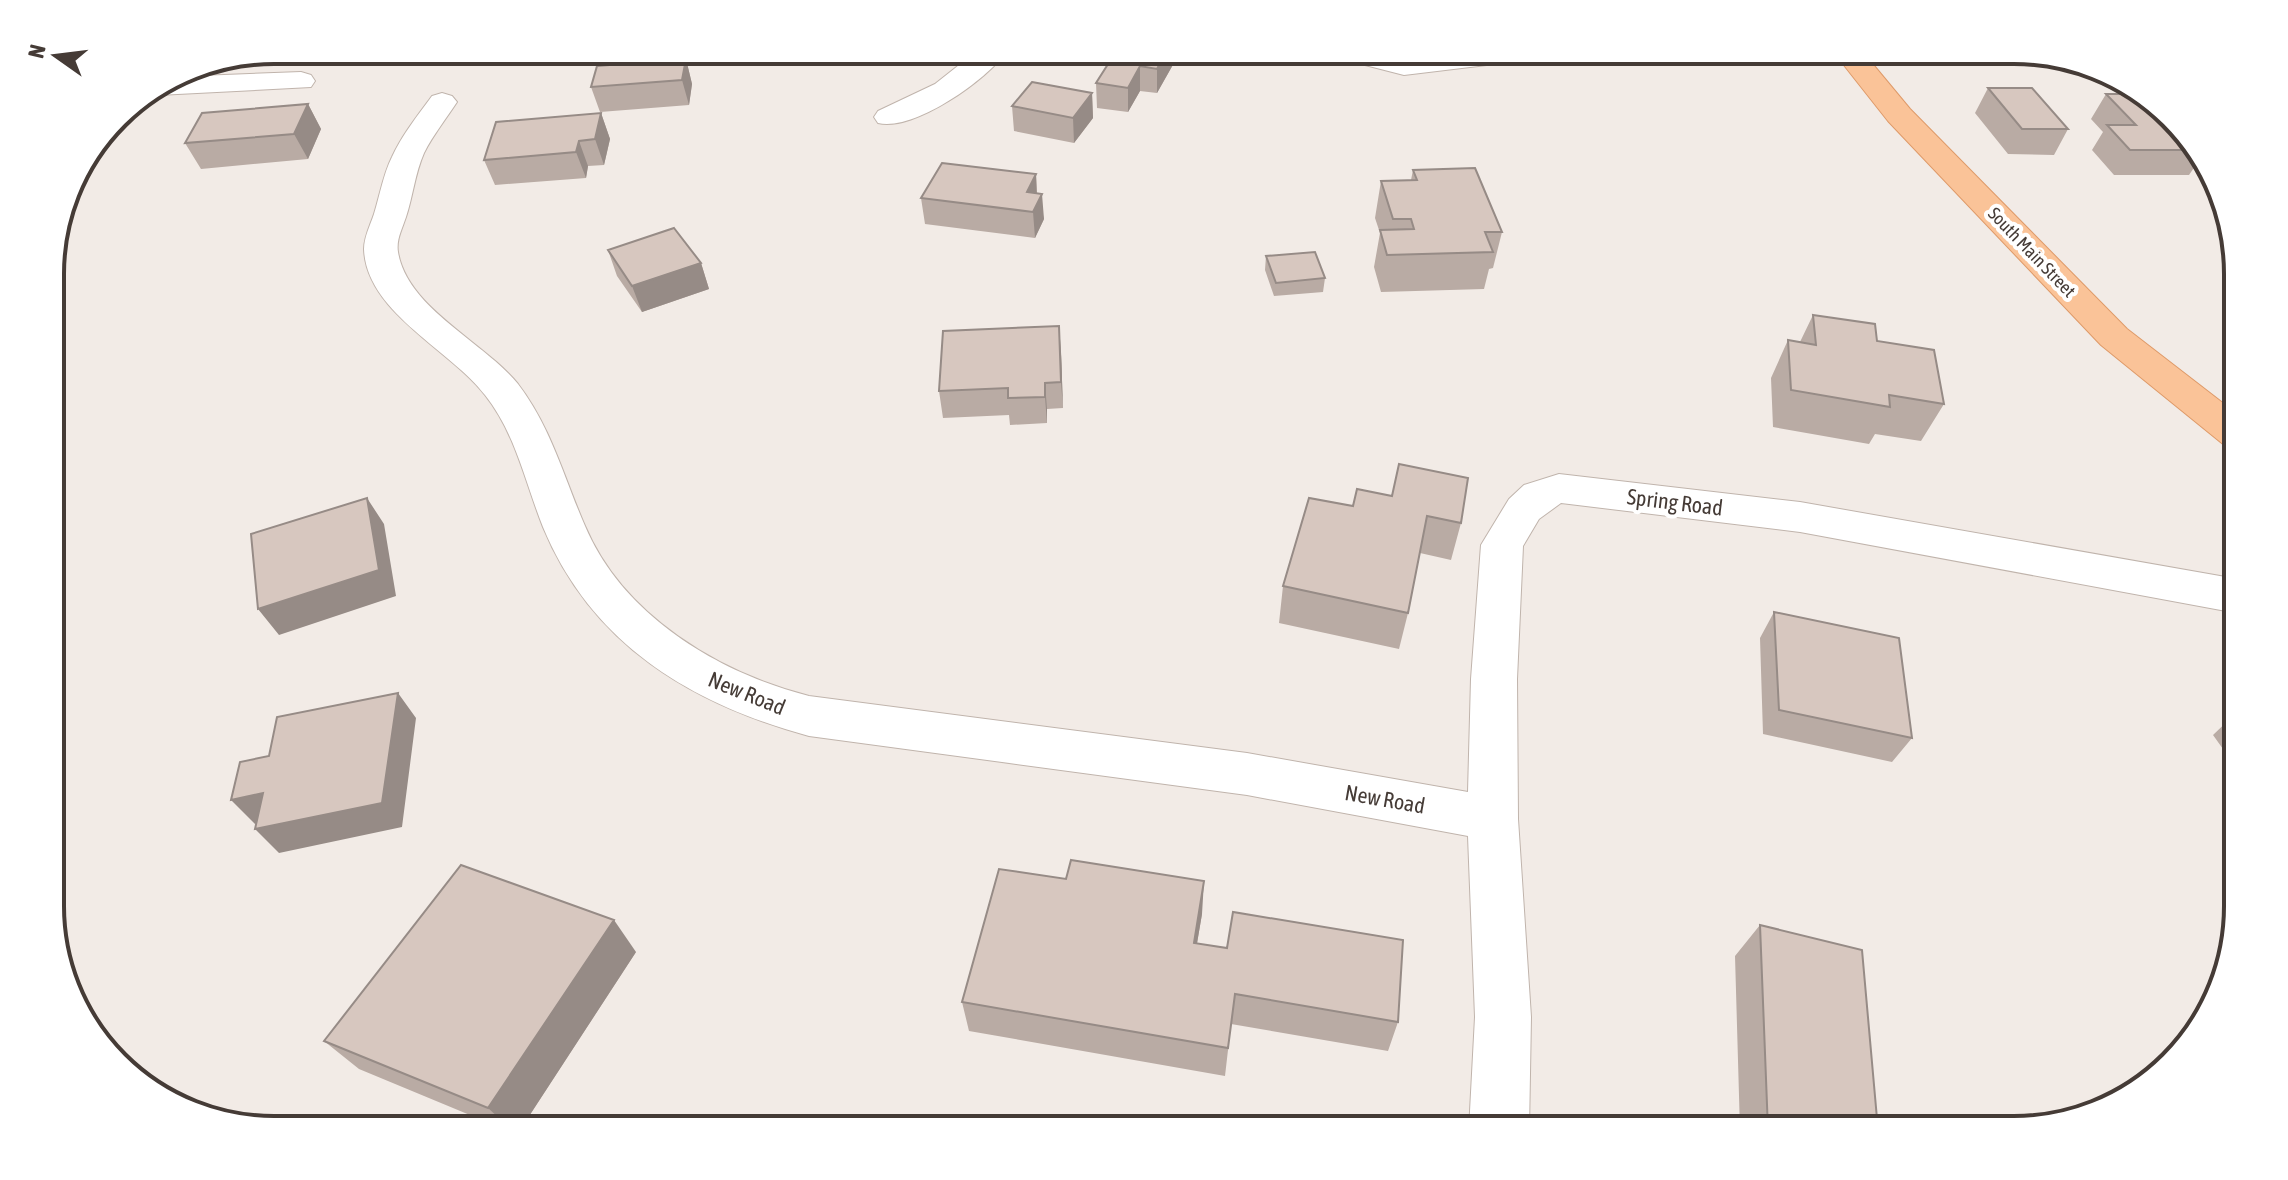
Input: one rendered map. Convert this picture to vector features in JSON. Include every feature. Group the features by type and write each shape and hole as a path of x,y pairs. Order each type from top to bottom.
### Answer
{"main road":[{"name":"South Main Street","path":"1857,64 1899,115 2114,337 2224,425"}],"street":[{"path":"889,117 944,94 981,64"},
{"path":"1396,64 1439,64"},
{"path":"183,85 301,81"},
{"name":"New Road","path":"442,102 408,155 380,248 384,267 392,285 408,303 495,381 530,432 565,530 583,563 605,596 669,655 709,680 757,702 809,716 1247,774 1493,819"},
{"name":"Spring Road","path":"1499,1116 1503,1017 1493,819 1494,679 1502,545 1524,509 1539,495 1559,488 1800,517 2224,594"}],"building":[{"path":"685,64 682,80 591,87 597,66"},
{"path":"1108,64 1160,64 1157,69 1140,66 1128,88 1096,83"},
{"path":"1032,82 1092,93 1073,118 1012,106"},
{"path":"1988,88 2032,88 2068,129 2022,129"},
{"path":"2106,94 2121,94 2130,99 2152,116 2183,150 2130,150 2107,125 2136,125"},
{"path":"308,104 294,134 185,143 202,113"},
{"path":"601,113 595,139 579,141 576,152 484,160 496,122"},
{"path":"942,163 1036,174 1027,192 1042,194 1033,212 921,198"},
{"path":"1475,168 1502,232 1485,232 1493,252 1387,255 1380,230 1414,229 1411,219 1393,219 1381,181 1417,180 1413,170"},
{"path":"674,228 701,263 632,286 608,250"},
{"path":"1315,252 1325,278 1276,283 1266,256"},
{"path":"1813,315 1875,324 1877,341 1934,350 1944,404 1889,395 1890,407 1791,390 1788,340 1816,345"},
{"path":"1059,326 1061,382 1045,383 1045,397 1008,398 1008,388 939,391 943,331"},
{"path":"1399,464 1468,478 1461,523 1427,516 1408,613 1283,586 1309,498 1353,506 1357,489 1392,496"},
{"path":"367,498 379,570 258,609 251,534"},
{"path":"1774,612 1899,638 1912,738 1779,710"},
{"path":"398,693 382,803 255,829 263,793 231,800 240,762 269,756 277,717"},
{"path":"1071,860 1204,881 1194,943 1227,948 1233,912 1403,940 1398,1022 1235,994 1228,1048 962,1002 999,869 1066,879"},
{"path":"461,865 614,920 488,1108 324,1041"},
{"path":"1760,925 1862,950 1877,1116 1767,1116"}]}
